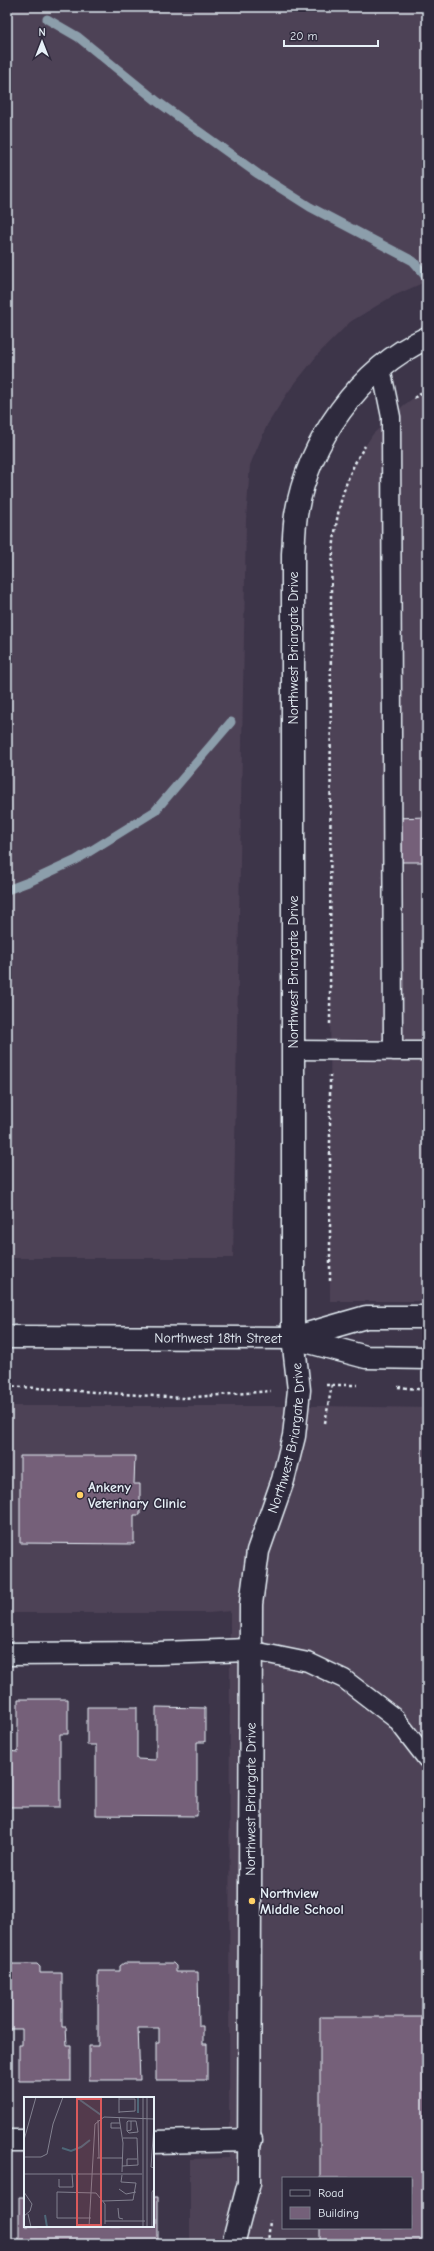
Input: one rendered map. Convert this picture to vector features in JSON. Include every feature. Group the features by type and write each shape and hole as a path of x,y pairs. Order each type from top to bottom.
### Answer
{"street":[{"name":"Northwest Briargate Drive","path":"233,2244 249,2183 251,2140 249,1650 251,1604 258,1551 283,1480 294,1436 299,1390 293,1338 293,554 296,515 306,476 324,436 350,398 381,368 427,338"},
{"name":"Northwest 18th Street","path":"7,1337 293,1338 366,1317 427,1317"},
{"path":"293,1338 366,1357 427,1358"},
{"path":"7,1654 160,1654 249,1650"},
{"path":"154,2142 251,2140"},
{"path":"7,2141 24,2142"}],"lane":[{"path":"381,368 391,417 393,1051"},
{"path":"293,1050 427,1051"},
{"path":"249,1650 308,1662 344,1679 396,1719 427,1759"}],"path":[{"path":"330,1281 331,589 333,540 337,513 348,474 373,434 404,405 427,388"},
{"path":"324,1427 332,1384"},
{"path":"7,1386 182,1398 299,1390 332,1384 362,1385"},
{"path":"390,1386 427,1390"},
{"path":"268,2244 270,2217"}],"shaded area":[{"path":"7,7 427,7 427,281 391,297 350,322 319,353 288,392 267,425 250,465 246,520 233,1258 7,1258"},
{"path":"427,388 427,1301 330,1301 331,589 333,540 337,513 348,474 360,454 373,434 404,405"},
{"path":"7,1406 321,1406 427,1408 427,2244 190,2244 190,2159 229,2158 230,1611 208,1613 7,1613"}],"building":[{"path":"427,817 427,862 395,862 395,818"},
{"name":"Ankeny Veterinary Clinic","path":"20,1456 135,1456 134,1484 140,1484 140,1515 134,1515 134,1544 20,1543"},
{"path":"18,1699 68,1699 68,1734 60,1734 60,1807 7,1807 7,1751 18,1752"},
{"path":"87,1707 137,1707 137,1759 156,1760 156,1707 205,1708 205,1742 197,1742 197,1816 96,1815 96,1745 87,1745"},
{"path":"124,1963 173,1963 176,1966 176,1972 198,1972 199,2026 203,2026 203,2044 207,2044 207,2080 156,2080 156,2043 159,2043 159,2028 138,2028 140,2080 89,2080 89,2046 98,2046 98,1971 120,1971 120,1966"},
{"path":"7,1964 37,1964 40,1967 40,1973 62,1973 62,2027 66,2027 67,2045 71,2045 71,2081 19,2081 19,2045 22,2045 22,2029 7,2029"},
{"path":"320,2017 427,2017 427,2242 320,2241 320,2229 412,2229 412,2177 320,2177"},
{"path":"19,2197 24,2197 24,2227 154,2227 154,2197 158,2197 158,2244 19,2244"}],"waterway":[{"path":"47,19 78,37 158,102 258,174 310,207 413,261 427,277"},
{"path":"7,890 31,881 76,860 155,811 231,722"}],"place":[{"name":"Ankeny Veterinary Clinic","path":"80,1495"},
{"name":"Northview Middle School","path":"252,1901"}]}
